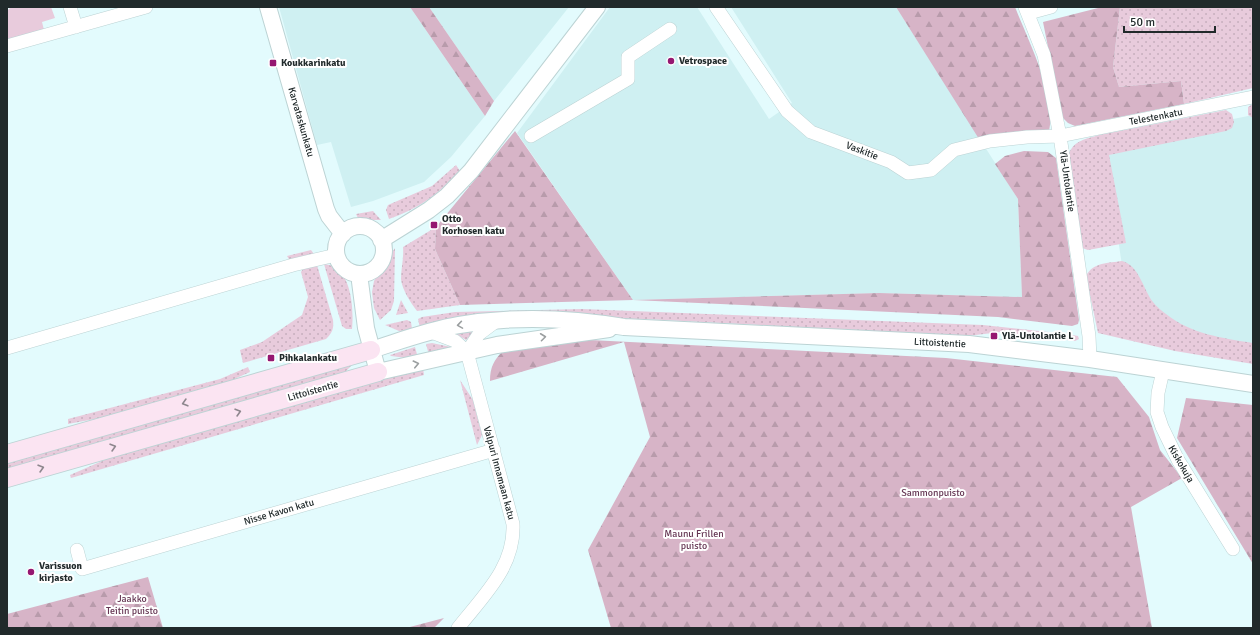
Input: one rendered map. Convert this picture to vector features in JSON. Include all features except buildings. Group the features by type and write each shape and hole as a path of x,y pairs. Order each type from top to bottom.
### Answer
{"main road":[{"name":"Littoistentie","path":"7,454 371,350"},
{"name":"Littoistentie","path":"7,478 378,372"}],"street":[{"path":"70,7 76,27"},
{"path":"7,46 146,7"},
{"name":"Karvataskunkatu","path":"268,7 326,209 329,216 343,234"},
{"path":"381,240 429,210 446,196 471,171 597,7"},
{"name":"Vaskitie","path":"716,7 787,111 797,122 811,132 891,162 908,173 931,170 954,150 990,141 1027,137 1060,136"},
{"path":"1027,10 1051,7"},
{"name":"Ylä-Untolantie","path":"1027,10 1044,55 1060,136 1089,336 1090,359"},
{"path":"530,136 628,79 628,57 670,30"},
{"name":"Telestenkatu","path":"1060,136 1253,97"},
{"path":"356,227 370,229 381,240 383,253 378,266 366,274 359,274 344,269 336,255 337,244 343,234 356,227"},
{"path":"7,348 293,265 336,255"},
{"path":"359,274 371,350 378,372"},
{"name":"Littoistentie","path":"371,350 460,324 584,320 624,327 969,344 1090,359 1253,384"},
{"path":"431,332 455,341 467,352 479,334 495,322"},
{"name":"Littoistentie","path":"378,372 542,337 624,327"},
{"name":"Valpuri Innamaan katu","path":"458,628 500,574 508,560 513,542 512,515 467,352"},
{"name":"Kiskokuja","path":"1163,370 1158,393 1158,412 1162,427 1178,460 1233,549"},
{"name":"Nisse Kavon katu","path":"77,550 82,569 494,450"}],"shaded area":[{"path":"11,7 51,7 55,18 42,22 44,30 7,40 7,11"},
{"path":"279,7 410,7 485,116 451,157 424,182 373,201 351,207 331,142 317,145"},
{"path":"429,7 569,7 494,101"},
{"path":"610,7 697,7 769,119 792,103 731,7 896,7 1018,199 1022,297 879,293 633,300 517,133"},
{"path":"1120,7 1253,7 1253,88 1184,104 1181,81 1119,87 1113,67"},
{"path":"1253,104 1253,118 1248,115 1248,107"},
{"path":"1226,110 1232,114 1234,122 1232,128 1226,131 1109,155 1126,243 1088,250 1082,248 1069,153 1074,145 1085,139 1099,135"},
{"path":"1253,115 1253,346 1183,336 1124,279 1104,145"},
{"path":"456,165 460,171 436,194 409,211 389,219 386,210 388,205 432,186"},
{"path":"373,211 381,220 359,220 356,214"},
{"path":"436,227 435,249 460,305 417,311 403,288 401,279 403,247"},
{"path":"395,248 394,301 391,310 380,320 374,308 372,292 374,281"},
{"path":"311,250 314,254 290,261 287,256"},
{"path":"1122,261 1128,263 1137,272 1154,304 1176,321 1196,331 1253,343 1253,364 1175,351 1098,333 1086,276 1089,271 1097,266"},
{"path":"324,264 333,267 340,272 346,280 351,300 353,321 352,329 346,329 342,326"},
{"path":"317,265 333,320 333,328 330,335 326,339 243,363 240,350 262,342 302,315 308,297 301,272 303,269"},
{"path":"401,300 408,313 396,315"},
{"path":"582,309 983,325 1067,334 1078,336 1079,339 1075,341 1001,332 967,336 644,319 518,317 420,328 418,319 422,317 455,312"},
{"path":"407,320 411,322 412,329 399,331 385,325"},
{"path":"475,331 466,340 453,332"},
{"path":"432,343 451,347 452,349 429,355 426,344"},
{"path":"415,347 418,358 414,359 390,355"},
{"path":"354,363 343,374 7,470 7,462"},
{"path":"248,367 250,372 221,385 127,413 68,424 68,419 220,379"},
{"path":"423,368 424,375 71,478 70,475 118,454"},
{"path":"460,380 473,400 482,435 477,445"}],"green space":[{"path":"410,7 429,7 494,101 485,116"},
{"path":"896,7 1015,7 1034,52 1045,86 1049,102 1049,131 979,139"},
{"path":"1102,7 1120,7 1113,67 1119,87 1181,81 1184,104 1075,126 1068,123 1062,117 1043,22"},
{"path":"515,131 633,300 460,305 435,249 436,227"},
{"path":"1024,151 1048,152 1056,158 1079,320 1078,324 1072,326 998,317 633,300 879,293 1022,297 1018,199 995,164 1005,156"},
{"name":"Sammonpuisto","path":"590,340 946,358 1117,377 1149,417 1160,450 1182,478 1131,507 1152,628 611,628 588,550 650,437 624,342 490,381 493,364 503,351"},
{"path":"1186,398 1253,405 1253,564 1177,438"},
{"name":"Jaakko Teitin puisto","path":"148,577 163,628 7,628 7,614"},
{"path":"444,618 434,628 406,628"}],"place":[{"name":"Vetrospace","path":"671,61"},
{"name":"Koukkarinkatu","path":"273,63"},
{"name":"Otto Korhosen katu","path":"434,225"},
{"name":"Ylä-Untolantie L","path":"994,336"},
{"name":"Pihkalankatu","path":"271,358"},
{"name":"Varissuon kirjasto","path":"31,572"}],"park label":[{"name":"Maunu Frillen puisto","path":"694,540"}]}
